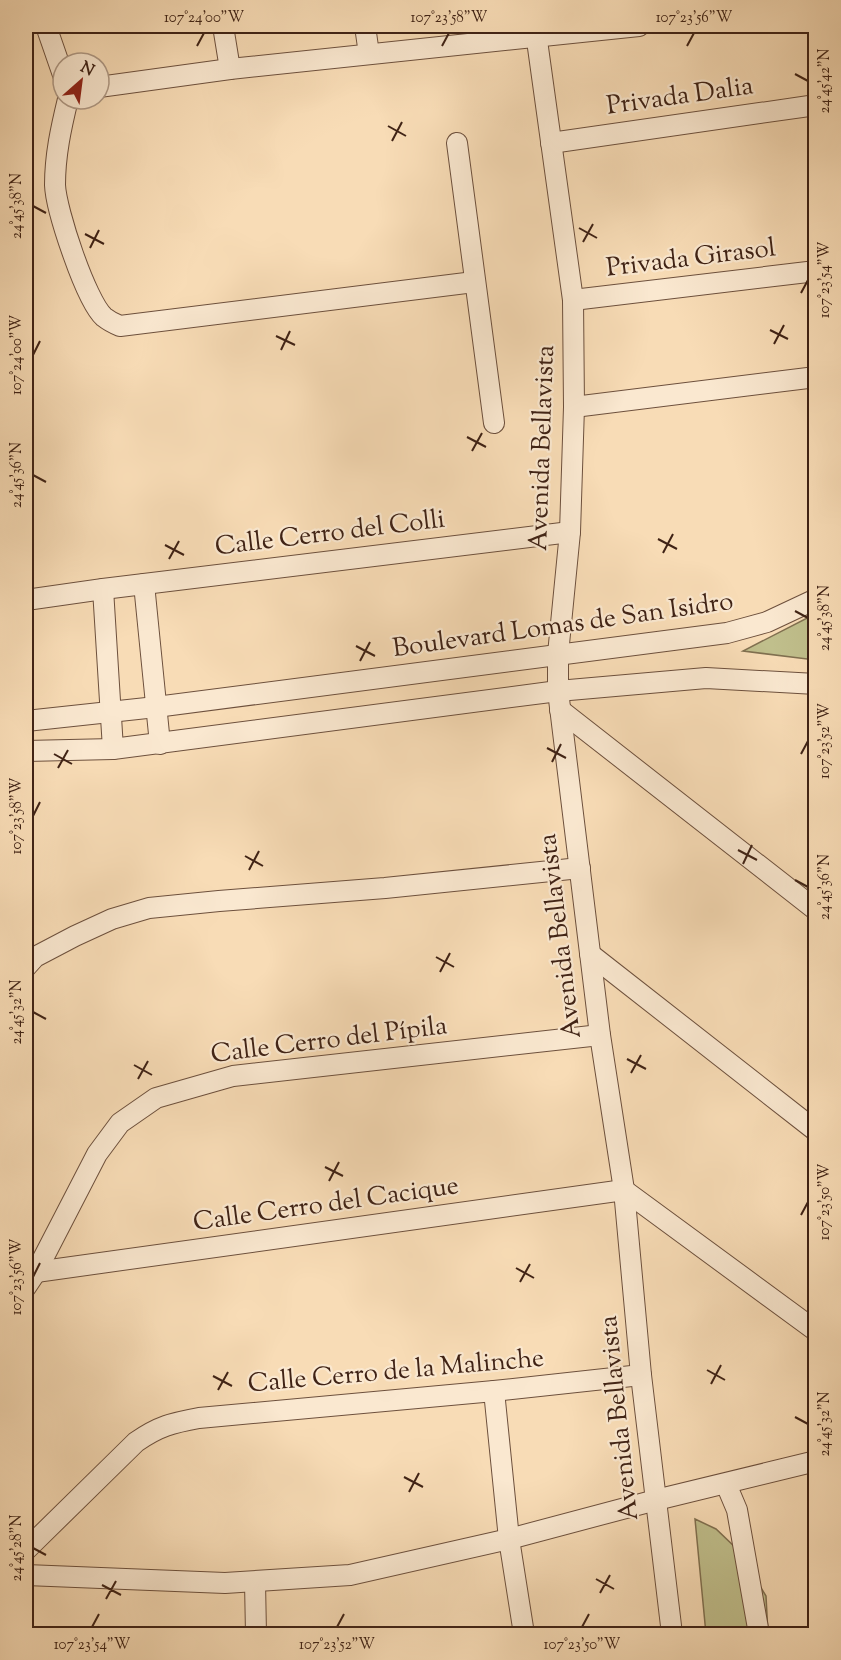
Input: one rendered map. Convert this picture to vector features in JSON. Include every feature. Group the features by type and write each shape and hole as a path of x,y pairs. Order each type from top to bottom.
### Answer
{"street":[{"path":"46,26 55,51"},
{"path":"223,26 230,69"},
{"path":"365,26 369,54"},
{"path":"111,85 536,32 639,26"},
{"name":"Avenida Bellavista","path":"536,32 573,300 574,407 570,532 558,654 559,701 600,1035 624,1190 641,1375 672,1635"},
{"name":"Privada Dalia","path":"551,143 816,105"},
{"path":"65,111 56,147 55,188 77,267 89,294 104,317 120,326 474,282"},
{"path":"457,143 494,423"},
{"name":"Privada Girasol","path":"573,300 816,271"},
{"path":"574,407 816,377"},
{"name":"Calle Cerro del Colli","path":"26,600 570,532"},
{"path":"144,584 160,744"},
{"path":"102,589 113,749"},
{"name":"Boulevard Lomas de San Isidro","path":"26,721 156,707 728,633 767,622 816,599"},
{"path":"29,753 113,749 559,701 706,678 816,684"},
{"path":"559,701 816,910"},
{"path":"26,967 35,957 75,936 112,919 148,908 385,888 580,868"},
{"path":"590,954 816,1131"},
{"name":"Calle Cerro del Pípila","path":"31,1280 97,1154 120,1124 156,1098 233,1076 600,1035"},
{"path":"624,1190 816,1331"},
{"name":"Calle Cerro del Cacique","path":"31,1280 624,1190"},
{"name":"Calle Cerro de la Malinche","path":"26,1550 136,1442 155,1429 175,1422 641,1375"},
{"path":"494,1391 509,1539 524,1635"},
{"path":"26,1575 115,1580 255,1582 350,1575 509,1539 726,1484 760,1473 816,1461"},
{"path":"726,1484 737,1510 759,1635"},
{"path":"255,1582 256,1635"}],"shaded area":[{"path":"815,614 815,660 743,651"},
{"path":"695,1519 716,1529 738,1550 766,1596 768,1634 706,1634"}]}
